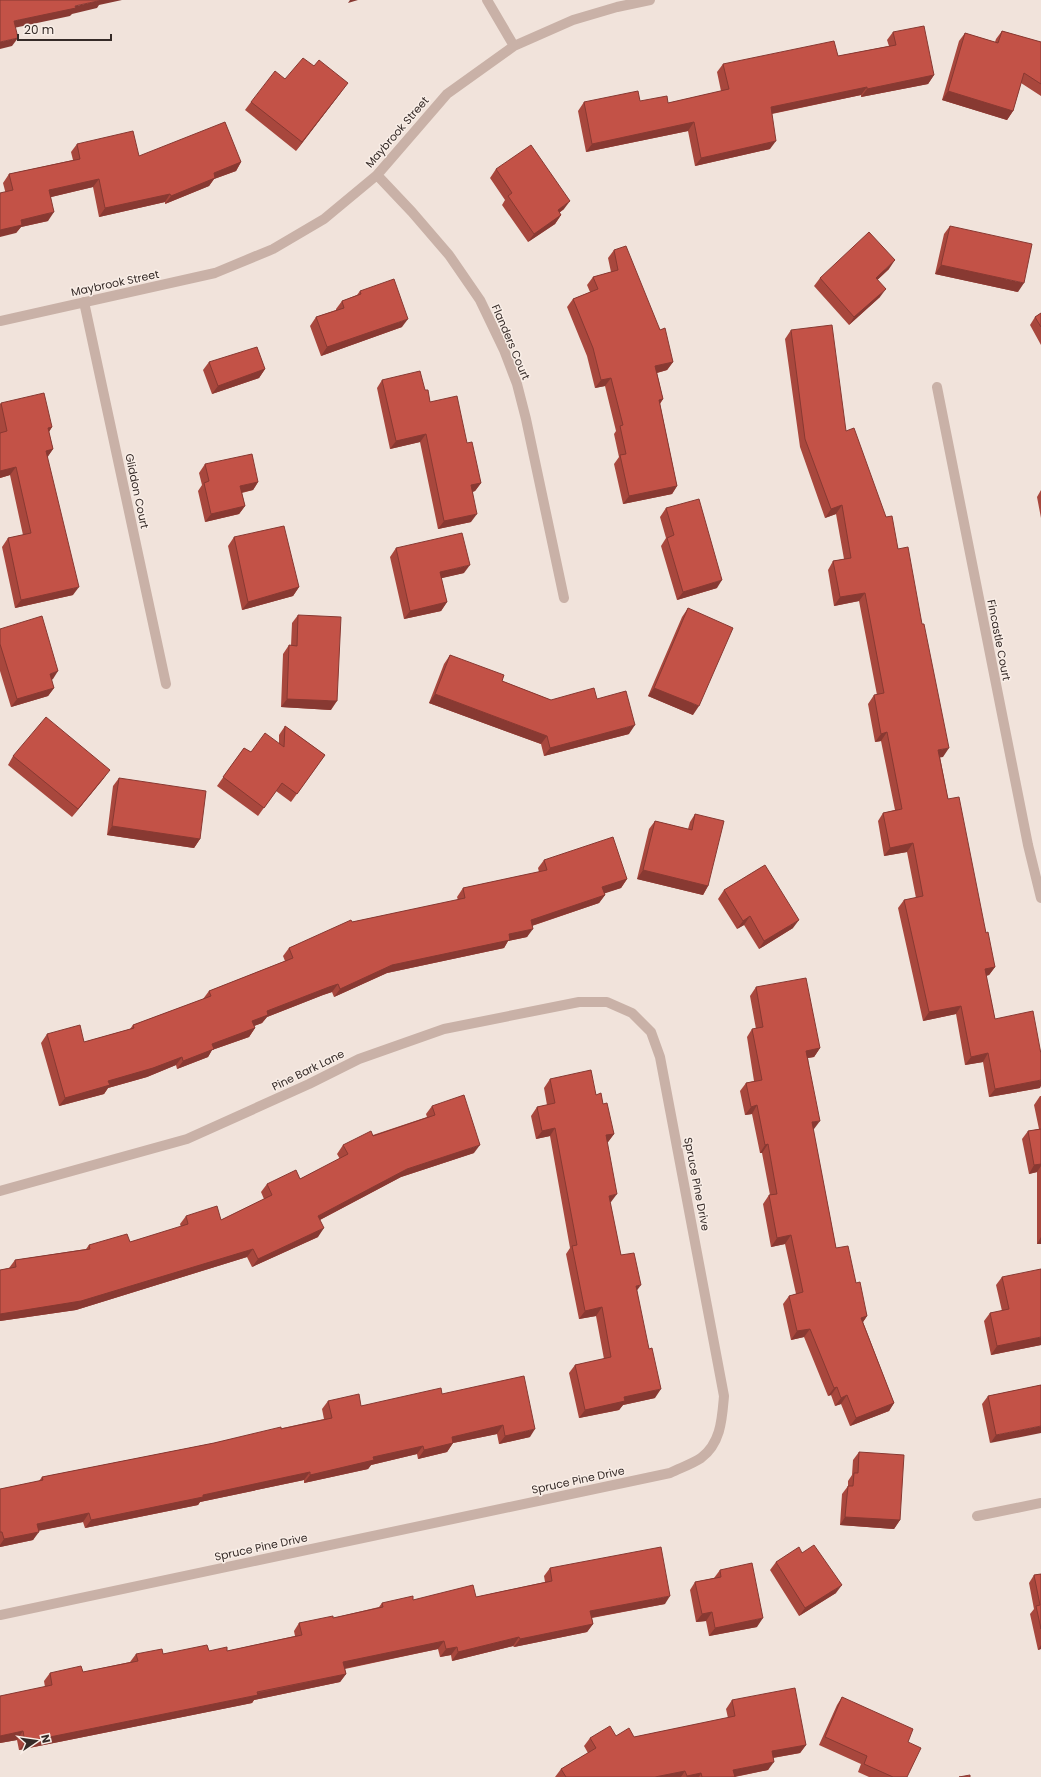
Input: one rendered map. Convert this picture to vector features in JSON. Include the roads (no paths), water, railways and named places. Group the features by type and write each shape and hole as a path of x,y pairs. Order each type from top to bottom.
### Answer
{"street":[{"path":"487,0 514,46"},
{"name":"Maybrook Street","path":"0,321 215,273 273,249 324,219 377,175 447,94 514,46 573,20 617,7 650,0"},
{"name":"Flanders Court","path":"377,175 412,212 449,255 480,300 504,350 517,384 526,419 564,598"},
{"name":"Gliddon Court","path":"84,302 166,684"},
{"name":"Fincastle Court","path":"937,387 1028,845 1041,898"},
{"name":"Pine Bark Lane","path":"0,1191 187,1139 309,1084 359,1059 444,1029 579,1002 607,1002 632,1013"},
{"name":"Spruce Pine Drive","path":"0,1615 670,1473 701,1458 713,1445 720,1430 724,1396 660,1057 651,1032 632,1013"},
{"path":"978,1516 1041,1503"}]}
